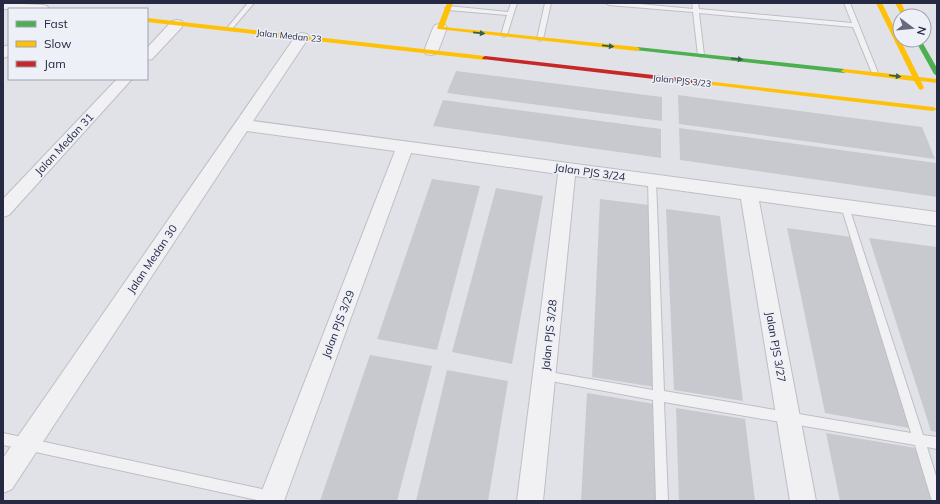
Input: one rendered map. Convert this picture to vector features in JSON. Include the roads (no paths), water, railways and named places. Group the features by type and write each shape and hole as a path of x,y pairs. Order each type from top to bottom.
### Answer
{"main road":[{"path":"878,3 935,113"},
{"path":"449,5 440,28 937,81"},
{"name":"Jalan Medan 23","path":"148,20 431,51"},
{"path":"922,48 937,74"},
{"name":"Jalan PJS 3/23","path":"431,51 935,113"}],"street":[{"path":"3,5 32,8"},
{"path":"148,55 177,24"},
{"path":"431,51 440,28"},
{"name":"Jalan Medan 30","path":"3,480 302,37"},
{"name":"Jalan Medan 31","path":"3,210 124,80"},
{"name":"Jalan PJS 3/24","path":"243,125 937,219"},
{"name":"Jalan PJS 3/29","path":"272,499 405,147"},
{"name":"Jalan PJS 3/28","path":"530,501 567,168"},
{"name":"Jalan PJS 3/27","path":"749,193 803,501"}],"lane":[{"path":"229,30 251,3"},
{"path":"504,35 514,3"},
{"path":"540,39 548,3"},
{"path":"609,3 856,25"},
{"path":"695,3 702,55"},
{"path":"847,3 876,74"},
{"path":"449,5 511,14"},
{"path":"652,180 662,501"},
{"path":"845,206 937,498"},
{"path":"544,376 937,443"},
{"path":"3,439 272,499"}]}
